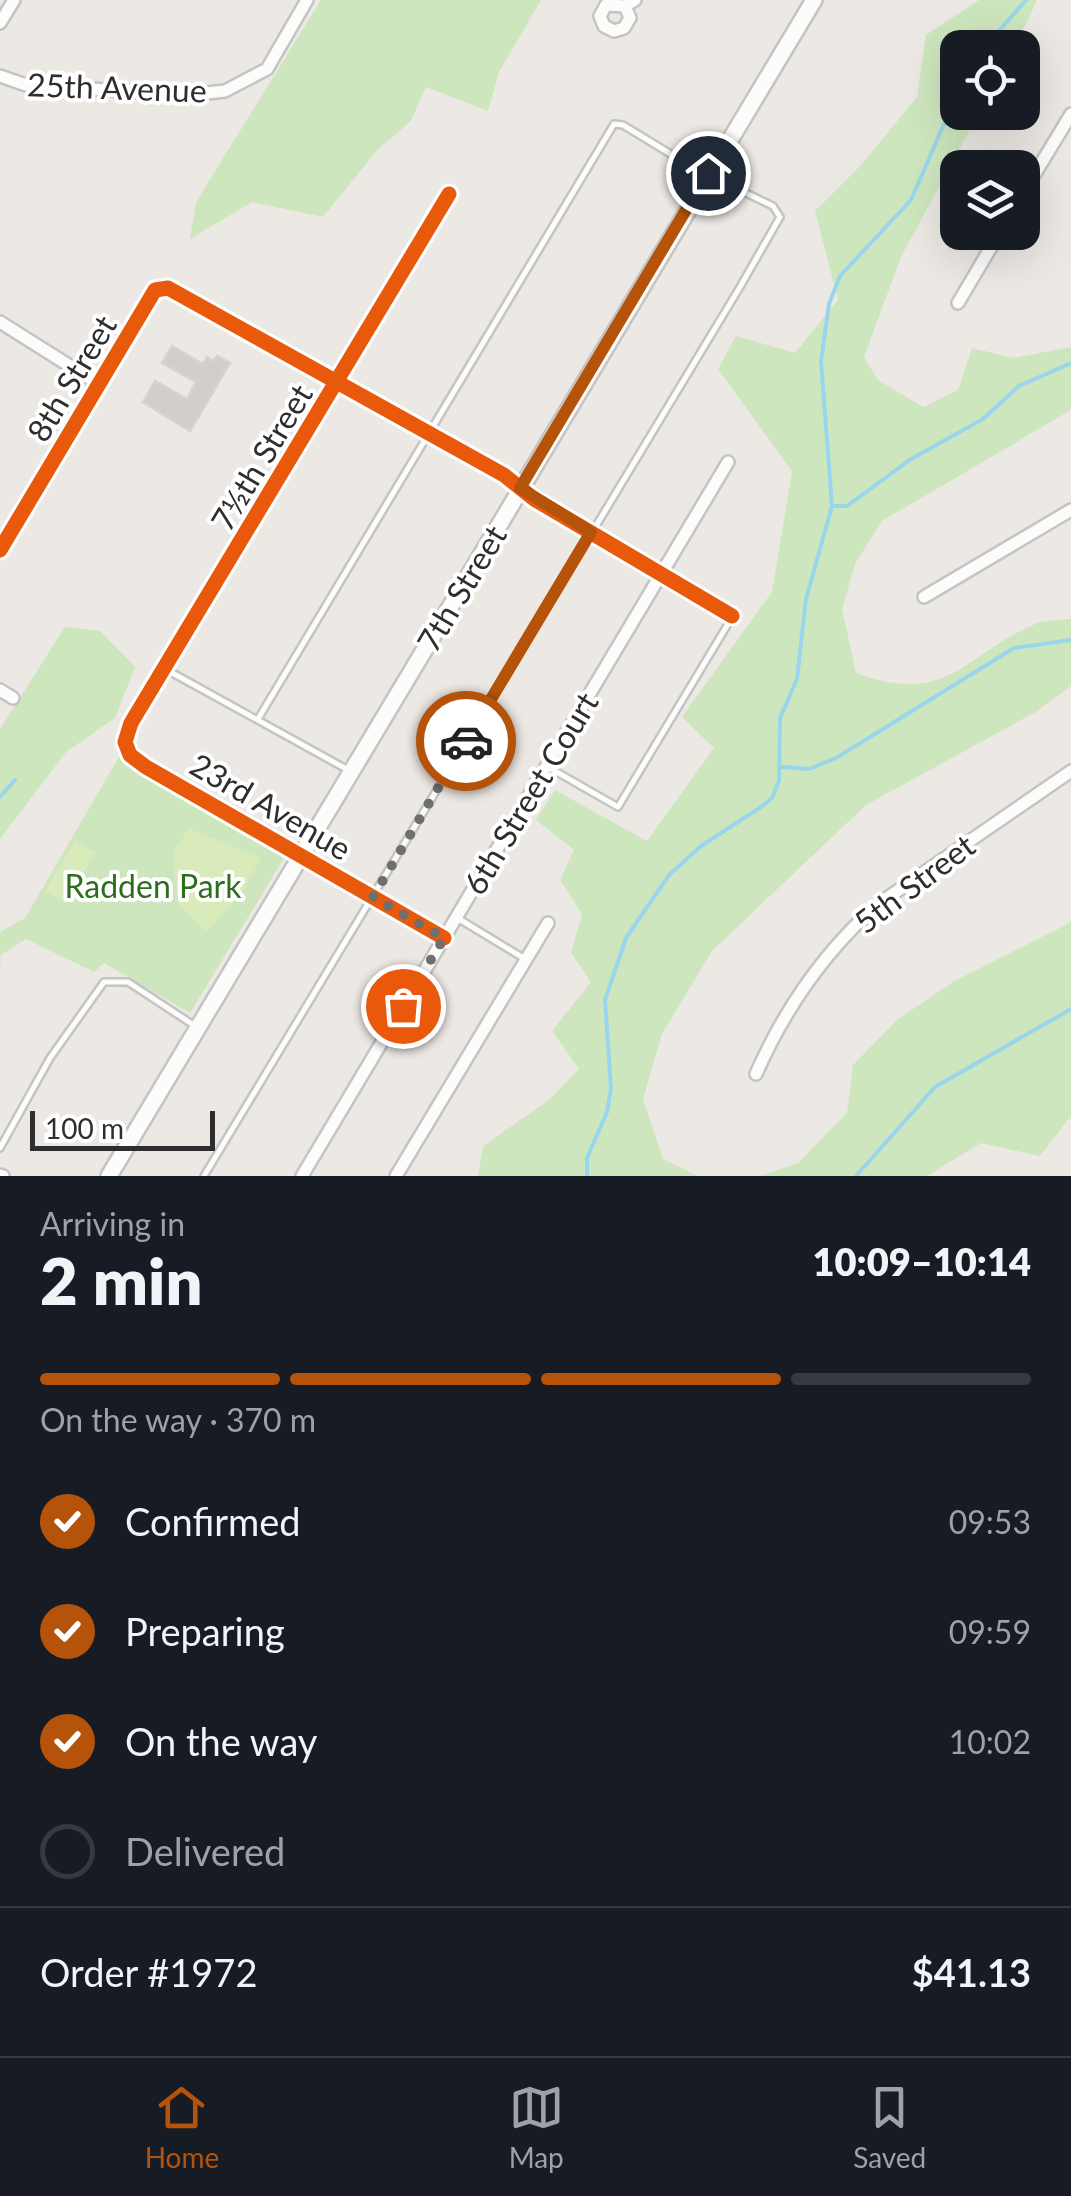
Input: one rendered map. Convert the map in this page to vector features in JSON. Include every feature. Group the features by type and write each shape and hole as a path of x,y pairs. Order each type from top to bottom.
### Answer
{"main road":[{"name":"7th Street","path":"110,1176 814,0"}],"street":[{"path":"0,24 14,0"},
{"name":"25th Avenue","path":"0,76 26,86 189,95 235,88 267,69 278,56 308,0"},
{"path":"1040,165 1071,114"},
{"name":"7½th Street","path":"126,750 132,723 449,194"},
{"path":"958,303 989,250"},
{"name":"8th Street","path":"0,550 155,290 161,287 339,382"},
{"path":"0,322 100,384"},
{"path":"339,382 429,432 732,616"},
{"name":"6th Street Court","path":"302,1176 728,462"},
{"path":"924,597 1071,510"},
{"path":"0,690 13,698"},
{"name":"23rd Avenue","path":"126,750 146,767 444,938"},
{"name":"5th Street","path":"756,1074 786,1014 850,930 877,906 1071,771"},
{"path":"396,1176 548,924"}],"lane":[{"path":"204,1176 776,224 779,213 773,206 623,125 614,124 258,719"},
{"path":"546,766 618,807 732,616"},
{"path":"164,668 352,771"},
{"path":"456,917 525,959"},
{"path":"0,1148 50,1058 104,982 128,982 198,1028"}],"green space":[{"path":"321,0 541,0 499,72 488,111 426,87 411,121 378,149 323,217 252,202 190,239 196,202"},
{"path":"979,0 1037,0 1023,30 940,30 940,130 970,130 959,150 940,150 940,185 901,257 864,357 878,380 923,407 958,390 972,348 1014,358 1071,347 1071,410 882,521 855,564 842,609 856,673 887,682 933,681 952,674 1037,623 1071,619 1071,686 1034,713 866,805 712,951 662,1034 643,1099 663,1159 698,1176 478,1176 483,1146 549,1100 579,1069 552,1031 591,982 571,953 582,914 560,880 574,850 536,820 555,790 647,841 714,748 682,717 772,592 792,471 718,369 736,336 795,353 838,300 815,211 862,164 917,97 926,35"},
{"path":"65,627 100,631 135,667 115,718 66,752 0,839 0,729"},
{"name":"Radden Park","path":"119,757 284,858 190,1013 104,963 94,972 26,939 1,955 0,968 0,932 25,918"},
{"path":"189,829 261,858 242,893 207,931 180,907 175,880 174,850"},
{"path":"75,840 96,852 65,903 45,891"},
{"path":"1071,922 1071,1116 1040,1156 981,1143 927,1176 759,1176 798,1163 847,1113 853,1065 897,1020 953,982"}],"building":[{"path":"172,346 203,364 207,357 214,361 217,356 230,363 190,431 143,402 155,381 187,399 196,382 162,363"}],"waterway":[{"path":"1000,30 1026,0"},
{"path":"587,1176 587,1158 607,1112 611,1088 605,1000 626,938 669,875 701,846 772,798 779,781 780,718 797,679 806,599 832,506 821,361 829,304 840,276 911,200 941,130"},
{"path":"834,506 847,506 911,459 983,419 1019,386 1071,363"},
{"path":"782,767 809,769 836,758 1014,648 1071,640"},
{"path":"0,797 15,780"},
{"path":"856,1176 935,1087 1071,1009"}],"cycle path":[{"path":"444,938 146,767 130,755 125,742 131,723 449,194"},
{"path":"0,550 155,290 168,288 504,475 534,499 732,616"}],"way so far":[{"path":"403,1006 444,938 373,897 466,741"}],"route":[{"path":"466,741 591,532 520,488 708,173"}]}
